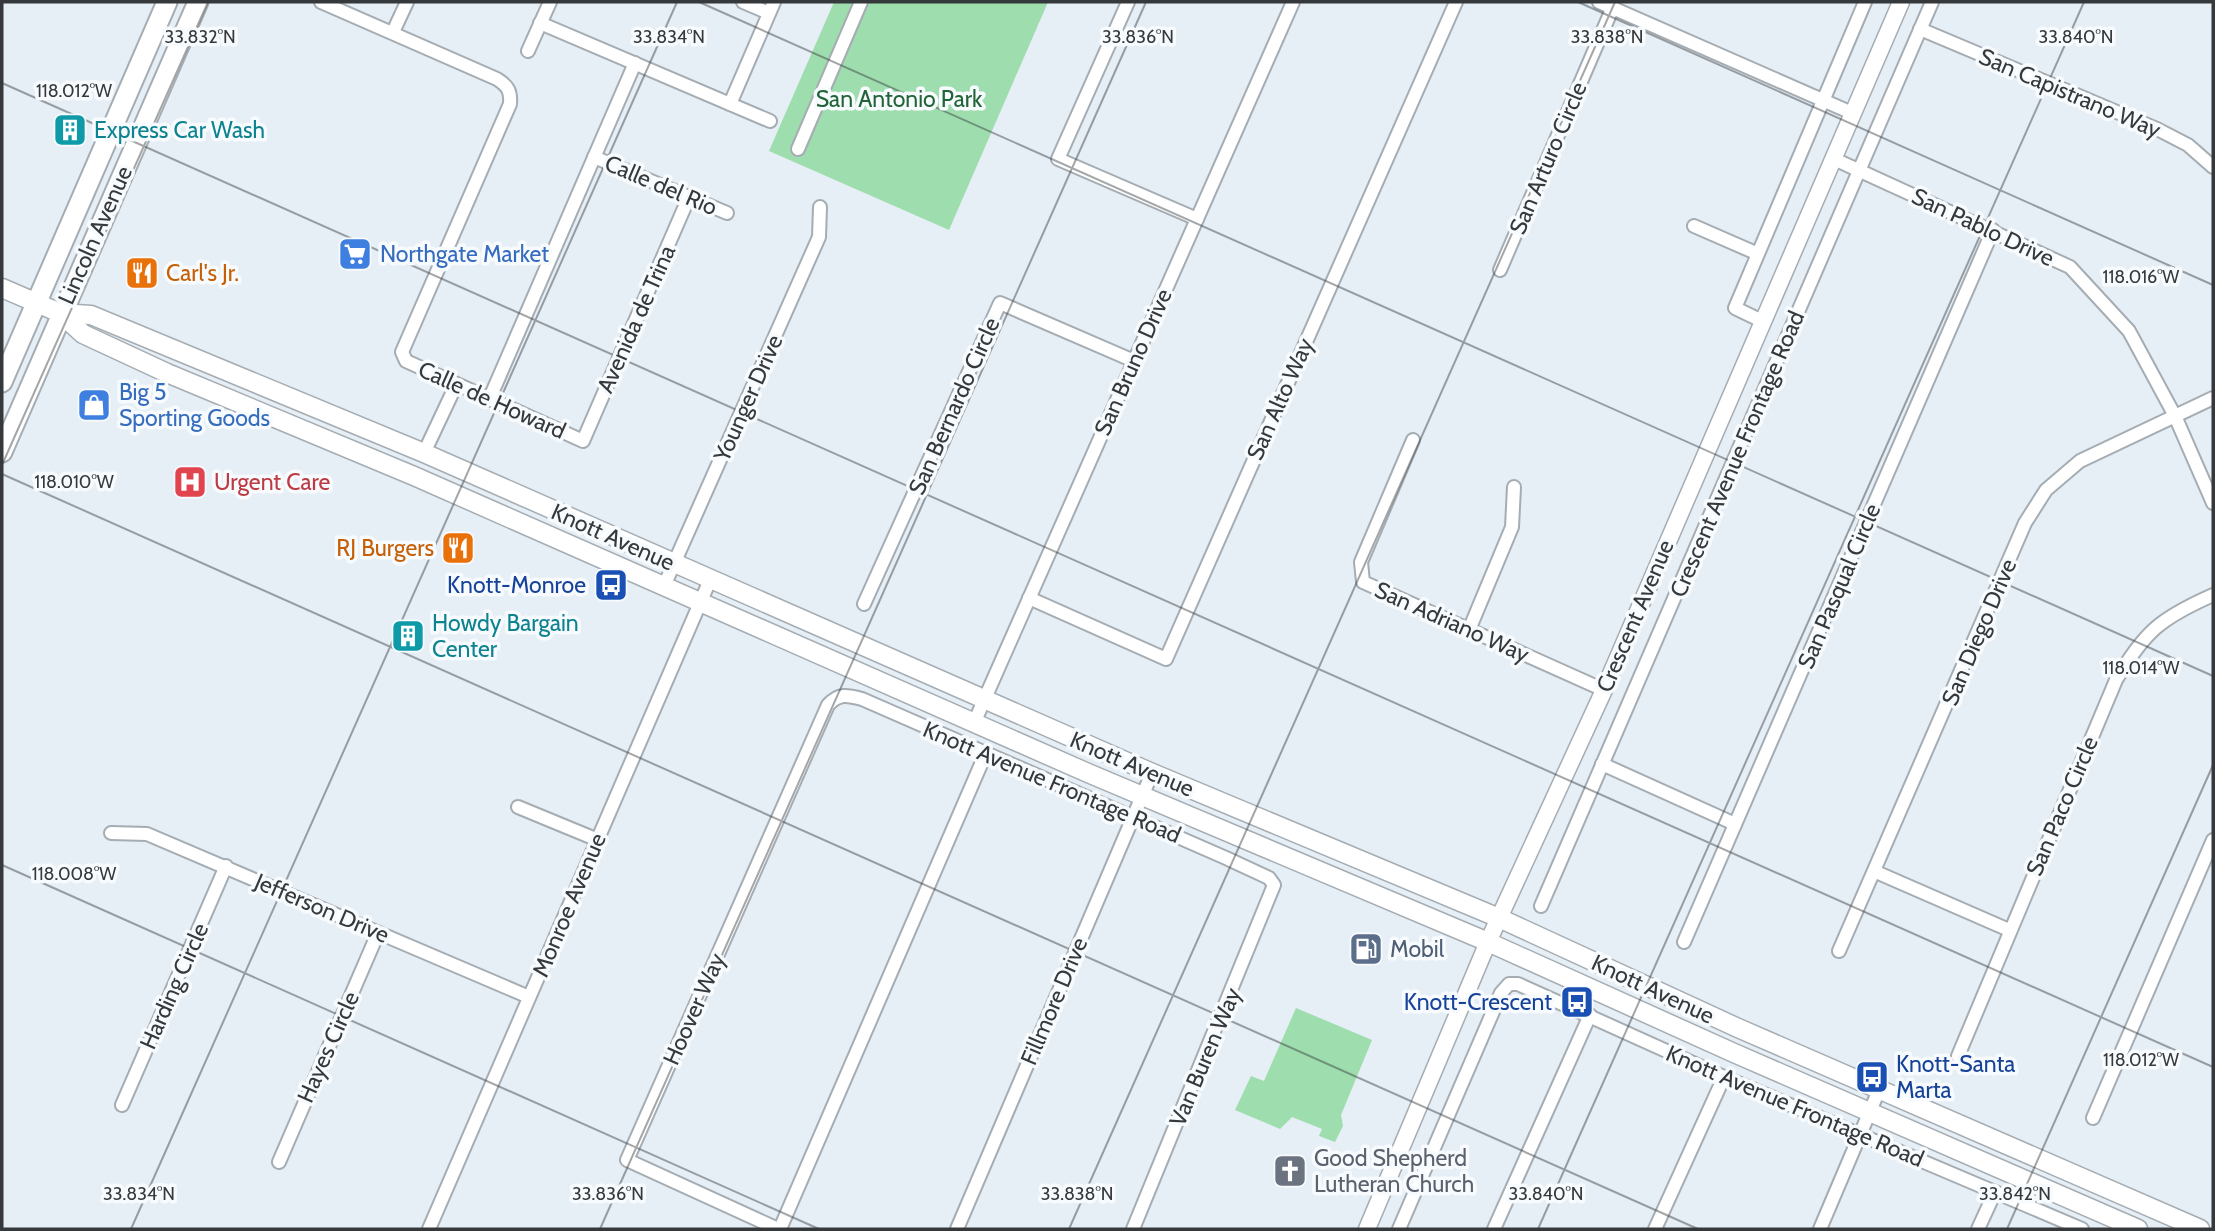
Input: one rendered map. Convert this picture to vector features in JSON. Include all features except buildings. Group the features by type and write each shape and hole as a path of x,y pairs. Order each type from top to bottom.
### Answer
{"main road":[{"name":"Lincoln Avenue","path":"2,382 167,2"},
{"name":"Lincoln Avenue","path":"2,453 60,313 198,2"},
{"name":"Knott Avenue","path":"2,288 60,313 92,315 424,453 1152,773 1499,918 1879,1090 2200,1229"},
{"name":"Knott Avenue","path":"60,313 83,334 701,601 1142,796 1488,942 2138,1229"},
{"path":"414,476 424,453"},
{"path":"1280,854 1290,831"}],"street":[{"path":"321,2 393,33 407,2"},
{"path":"528,51 550,2"},
{"path":"730,104 772,7 743,2"},
{"path":"798,149 861,2"},
{"path":"1128,2 1058,159 1197,219"},
{"name":"San Bruno Drive","path":"974,723 1293,2"},
{"name":"San Alto Way","path":"1029,598 1166,659 1456,2"},
{"path":"1600,2 1852,113"},
{"name":"Crescent Avenue Frontage Road","path":"1762,321 1735,308 1756,253 1865,2"},
{"name":"Crescent Avenue","path":"1367,1229 1488,942 1604,690 1901,2"},
{"name":"Crescent Avenue Frontage Road","path":"1541,906 1932,2"},
{"name":"San Arturo Circle","path":"1500,270 1613,8"},
{"path":"540,23 770,121"},
{"name":"San Capistrano Way","path":"1920,29 2157,129 2188,145 2213,167"},
{"name":"Calle de Howard","path":"393,33 497,79 506,85 511,94 510,104 402,357 456,385 583,441"},
{"path":"489,400 635,63"},
{"name":"Calle del Rio","path":"594,156 727,213"},
{"name":"San Pablo Drive","path":"1834,159 2070,267 2129,331 2175,416 2213,503"},
{"name":"Avenida de Trina","path":"583,441 689,197"},
{"name":"Younger Drive","path":"664,586 819,237 820,207"},
{"path":"1694,226 1756,253"},
{"name":"San Pasqual Circle","path":"1684,942 1993,230"},
{"name":"San Bernardo Circle","path":"864,604 1000,303 1134,361"},
{"path":"424,453 456,385"},
{"name":"San Diego Drive","path":"1839,951 1876,872 2025,523 2046,489 2080,461 2213,398"},
{"name":"San Adriano Way","path":"1413,440 1361,562 1363,582 1604,690"},
{"path":"1469,629 1512,527 1514,487"},
{"name":"Monroe Avenue","path":"429,1229 710,580"},
{"name":"San Paco Circle","path":"1958,1056 2116,680 2138,643 2171,613 2213,595"},
{"name":"Knott Avenue Frontage Road","path":"828,705 835,697 845,695 862,699 1269,878 1273,885"},
{"name":"Hoover Way","path":"828,705 627,1160 778,1229 985,755"},
{"path":"1602,764 1735,824"},
{"name":"Fillmore Drive","path":"957,1229 1152,773"},
{"path":"518,807 598,840"},
{"name":"Jefferson Drive","path":"111,833 146,834 529,997"},
{"path":"2092,1118 2213,840"},
{"name":"Harding Circle","path":"122,1105 226,866"},
{"path":"1876,872 2010,930"},
{"name":"Van Buren Way","path":"1133,1229 1273,885"},
{"name":"Hayes Circle","path":"279,1162 378,933"},
{"name":"Knott Avenue Frontage Road","path":"1399,1229 1501,993 1509,985 1518,984 1724,1077 2082,1229"},
{"path":"1494,1229 1590,1016"},
{"path":"1655,1229 1724,1077"},
{"path":"1820,1229 1879,1090"},
{"path":"1978,1229 1995,1192"}],"green space":[{"name":"San Antonio Park","path":"834,2 1048,2 949,230 769,151"},
{"path":"1296,1008 1372,1040 1341,1115 1343,1126 1335,1142 1319,1136 1322,1129 1292,1117 1280,1129 1235,1110 1251,1076 1264,1081"}],"place":[{"name":"Express Car Wash","path":"70,130"},
{"name":"Northgate Market","path":"355,254"},
{"name":"Carl's Jr.","path":"142,273"},
{"name":"Big 5 Sporting Goods","path":"94,405"},
{"name":"Urgent Care","path":"190,482"},
{"name":"RJ Burgers","path":"458,548"},
{"name":"Knott-Monroe","path":"611,585"},
{"name":"Howdy Bargain Center","path":"408,636"},
{"name":"Mobil","path":"1366,949"},
{"name":"Knott-Crescent","path":"1577,1002"},
{"name":"Knott-Santa Marta","path":"1872,1077"},
{"name":"Good Shepherd Lutheran Church","path":"1290,1171"}]}
